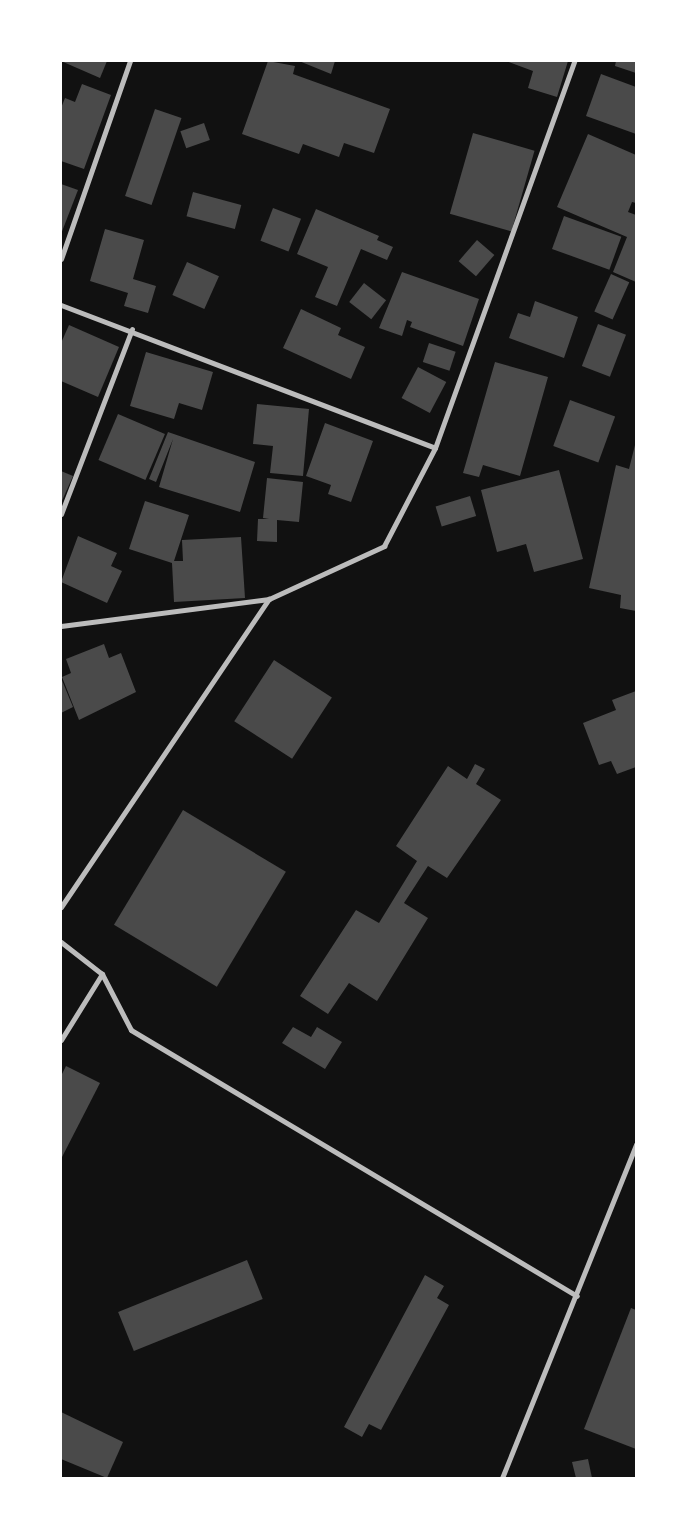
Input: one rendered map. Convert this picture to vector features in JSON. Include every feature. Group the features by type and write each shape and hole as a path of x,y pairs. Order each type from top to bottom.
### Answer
{"street":[{"path":"61,259 130,61"},
{"path":"61,626 269,599 384,546 435,448 574,61"},
{"path":"61,305 132,329 435,448"},
{"path":"61,514 132,329"},
{"path":"61,907 269,599"},
{"path":"61,942 102,974 131,1030 577,1296"},
{"path":"61,1040 102,974"},
{"path":"502,1478 577,1296 636,1144"}],"building":[{"path":"61,61 107,61 100,78"},
{"path":"268,61 295,66 293,74 390,109 374,153 344,143 339,157 303,144 299,154 242,134"},
{"path":"299,61 335,61 331,74"},
{"path":"506,61 568,61 557,97 528,88 533,71"},
{"path":"616,61 636,61 636,73 615,66"},
{"path":"601,74 636,87 636,134 586,116"},
{"path":"82,84 111,95 84,169 61,161 61,108 65,98 75,102"},
{"path":"155,109 181,118 152,205 125,196"},
{"path":"204,123 210,140 186,148 180,131"},
{"path":"473,133 535,151 511,231 450,214"},
{"path":"588,134 636,155 636,203 632,202 628,212 636,215 636,282 613,272 627,237 557,207"},
{"path":"61,184 78,190 61,234"},
{"path":"193,192 241,205 235,229 187,216"},
{"path":"273,208 301,219 288,251 260,241"},
{"path":"316,209 379,236 377,240 393,247 387,260 361,249 337,306 315,297 328,267 297,254"},
{"path":"564,216 621,237 609,270 552,249"},
{"path":"105,229 144,240 133,279 156,286 148,313 124,306 128,293 90,281"},
{"path":"477,240 494,255 476,276 459,261"},
{"path":"187,262 219,276 204,309 172,295"},
{"path":"402,272 479,299 463,346 410,327 412,322 407,320 402,336 379,328"},
{"path":"611,274 629,282 613,320 594,311"},
{"path":"364,283 386,300 371,319 349,302"},
{"path":"535,301 578,317 564,358 509,338 518,313 530,317"},
{"path":"301,309 341,328 338,335 365,347 351,379 283,348"},
{"path":"598,324 626,335 610,377 582,366"},
{"path":"69,325 119,347 98,397 61,381 61,343"},
{"path":"429,343 456,352 449,371 423,362"},
{"path":"146,352 213,372 202,410 179,403 174,419 130,406"},
{"path":"495,362 548,377 520,476 483,465 479,477 463,473"},
{"path":"418,367 446,382 430,413 402,398"},
{"path":"570,400 615,416 598,462 553,446"},
{"path":"257,404 309,409 303,476 270,473 273,446 253,444"},
{"path":"118,414 165,434 145,480 98,460"},
{"path":"325,423 373,441 351,502 328,494 331,485 306,476"},
{"path":"168,432 255,462 240,512 159,487 173,439 156,482 149,479"},
{"path":"635,445 636,611 620,608 621,595 589,588 616,465 629,469"},
{"path":"559,470 583,559 534,572 526,544 497,552 481,490"},
{"path":"61,471 73,476 61,503"},
{"path":"267,478 303,482 299,522 277,520 277,542 257,541 258,519 269,519 263,518"},
{"path":"470,496 476,516 442,527 436,507"},
{"path":"145,501 189,515 174,561 183,561 182,540 241,537 245,598 174,602 172,563 129,549"},
{"path":"78,536 117,553 111,566 122,571 107,603 61,582"},
{"path":"104,644 109,658 121,653 136,692 79,720 62,677 71,673 66,659"},
{"path":"274,660 332,698 292,759 234,721"},
{"path":"61,678 73,707 61,713"},
{"path":"636,691 636,767 617,774 611,761 599,765 583,723 616,710 612,700"},
{"path":"475,764 485,769 476,784 501,800 447,878 428,866 404,903 428,918 377,1001 349,983 328,1014 300,996 356,910 379,923 417,861 396,846 448,766 467,779"},
{"path":"183,810 286,872 217,987 114,925"},
{"path":"293,1027 311,1037 317,1027 342,1042 325,1069 282,1043"},
{"path":"66,1066 100,1083 61,1159 61,1076"},
{"path":"247,1260 263,1299 134,1351 118,1312"},
{"path":"425,1275 444,1286 437,1298 449,1305 381,1430 369,1424 362,1437 344,1427"},
{"path":"631,1308 636,1310 636,1449 584,1429"},
{"path":"61,1412 123,1442 107,1478 61,1459"},
{"path":"588,1459 592,1478 576,1478 572,1462"}]}
